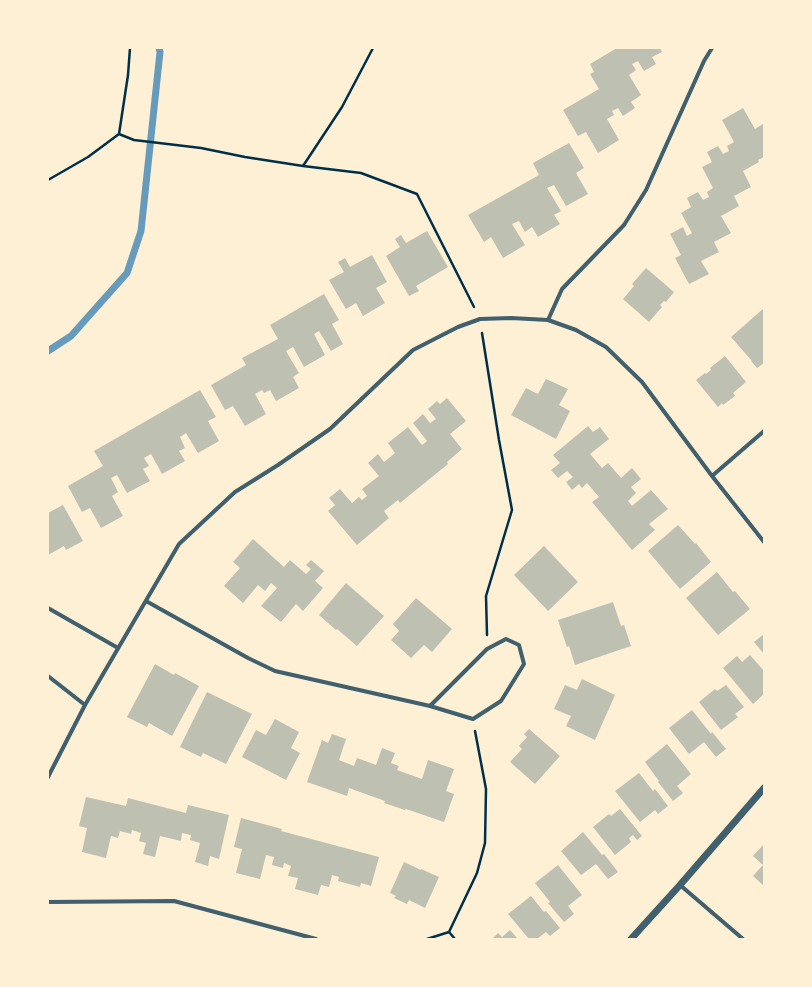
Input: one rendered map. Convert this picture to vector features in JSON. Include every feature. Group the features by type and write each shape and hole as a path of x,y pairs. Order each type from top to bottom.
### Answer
{"street":[{"path":"548,320 562,289 624,225 642,196 704,61 712,48"},
{"path":"48,777 85,705 179,544 235,492 330,430 413,350 458,327 480,319 511,318 548,320 576,330 606,347 642,382 712,476 764,542"},
{"path":"712,476 764,431"},
{"path":"146,601 248,658 275,671 430,706 473,719 501,701 524,664 519,645 506,639 487,649 430,706"},
{"path":"48,608 118,648"},
{"path":"48,676 85,705"},
{"path":"631,939 764,788"},
{"path":"680,885 743,939"},
{"path":"48,902 174,901 316,939"}],"path":[{"path":"48,180 88,157 119,134 128,75 130,48"},
{"path":"302,166 342,107 373,48"},
{"path":"119,134 134,140 201,148 302,166 361,173 417,194 480,319 498,440 512,510 486,596 487,649"},
{"path":"427,939 449,932 476,873 485,843 486,789 473,719"},
{"path":"449,932 455,939"}],"building":[{"path":"617,48 660,48 662,52 652,57 656,64 644,71 638,61 632,64 636,70 629,75 641,95 631,102 635,108 623,116 618,108 612,111 614,115 607,119 619,140 598,153 586,132 578,136 563,110 599,89 590,74 594,72 590,64"},
{"path":"743,108 755,129 763,124 764,126 764,157 758,160 759,162 743,171 751,187 734,196 739,206 721,216 731,233 714,242 719,252 701,261 709,274 689,284 675,258 681,255 670,234 683,227 687,236 692,233 681,213 691,207 687,198 698,192 703,200 709,197 707,192 713,188 702,167 712,162 707,152 718,146 723,154 729,151 727,146 734,142 722,120"},
{"path":"569,143 584,168 576,173 588,194 566,206 554,185 547,188 561,211 554,215 560,224 538,237 532,227 525,232 519,221 512,224 525,245 503,258 491,237 484,242 468,215 539,175 533,163"},
{"path":"427,231 448,267 416,286 419,291 409,296 386,256 400,247 395,239 401,235 406,243"},
{"path":"372,255 387,282 376,288 385,303 363,316 356,303 346,309 329,280 344,272 338,262 345,258 350,267"},
{"path":"646,268 674,292 666,302 664,301 660,305 662,307 649,322 623,299 634,286 632,284"},
{"path":"324,294 339,320 332,324 343,344 331,351 319,331 314,334 325,355 304,367 293,347 286,351 299,373 293,377 299,388 276,401 270,390 264,393 262,390 255,394 266,414 245,426 233,406 225,410 211,385 246,365 242,358 278,339 270,325"},
{"path":"764,308 764,363 757,368 731,337"},
{"path":"725,356 746,382 733,393 735,396 718,407 696,380 711,370 710,368"},
{"path":"546,379 568,389 559,405 570,411 556,439 511,415 526,388 538,394"},
{"path":"200,390 216,417 208,421 219,441 198,453 186,433 180,437 185,448 179,451 185,461 162,474 151,454 144,458 149,466 143,469 150,481 127,493 117,475 111,478 118,492 112,496 123,516 101,528 90,508 82,512 68,486 103,466 94,451"},
{"path":"447,398 466,421 450,434 462,449 447,462 448,464 400,503 398,500 384,511 389,518 357,545 328,511 335,505 329,498 340,489 352,503 359,497 362,500 367,496 362,489 379,476 368,463 378,454 384,462 395,453 388,443 408,427 422,445 427,441 413,423 423,414 430,423 436,419 428,409 437,401 440,404"},
{"path":"588,426 593,432 600,427 609,439 590,454 602,468 608,463 621,478 632,468 641,479 631,487 636,493 628,501 632,506 651,490 668,509 649,524 655,530 632,550 592,502 599,497 587,483 582,488 579,484 572,490 566,482 573,477 567,471 558,478 551,470 560,463 553,455"},
{"path":"63,505 83,541 66,550 64,546 48,555 48,513"},
{"path":"678,525 695,544 696,543 711,562 680,589 648,551"},
{"path":"253,539 284,567 290,560 306,574 311,569 306,565 311,560 324,571 315,581 323,588 303,611 296,604 281,622 261,606 277,588 271,583 265,591 258,585 243,603 224,586 240,568 233,562"},
{"path":"544,546 578,582 548,611 514,575"},
{"path":"717,572 733,592 735,591 750,609 718,635 686,598"},
{"path":"346,583 384,616 357,646 319,615"},
{"path":"416,598 452,629 432,652 424,645 411,658 391,640 399,631 393,624"},
{"path":"613,602 621,626 624,625 631,646 575,665 558,620"},
{"path":"764,634 764,654 754,642"},
{"path":"750,655 764,671 764,694 753,704 723,668 737,656 742,662"},
{"path":"155,664 174,675 175,673 199,686 172,736 149,723 147,727 127,717"},
{"path":"582,679 615,695 595,740 566,726 571,716 554,709 565,685 577,690"},
{"path":"726,685 744,707 735,714 738,717 721,730 699,702 715,689 717,691"},
{"path":"207,692 252,714 226,764 203,753 201,757 180,747"},
{"path":"692,710 711,734 712,732 726,749 716,757 704,742 689,754 669,728"},
{"path":"275,719 299,732 291,748 300,753 286,780 242,757 256,730 266,735"},
{"path":"529,729 560,756 535,784 510,762 522,749 519,746 527,737 524,734"},
{"path":"332,734 346,739 339,760 354,766 357,758 376,765 382,748 395,753 391,763 399,766 397,770 422,779 428,760 454,769 446,791 454,794 444,822 384,803 385,801 349,788 347,796 307,782 322,740 328,743"},
{"path":"667,744 691,774 677,786 683,793 673,801 645,762"},
{"path":"639,773 653,791 655,789 668,806 658,814 655,810 640,822 615,791"},
{"path":"86,797 126,806 128,798 186,813 188,805 229,815 219,859 210,856 208,866 195,862 200,843 190,840 191,835 182,833 181,841 160,836 155,857 143,854 146,843 139,841 141,833 132,830 131,834 120,831 118,838 111,836 106,858 82,852 87,828 79,826"},
{"path":"620,809 642,836 637,840 633,835 629,838 631,842 615,855 593,827 609,814 611,816"},
{"path":"241,818 282,829 281,831 379,857 371,886 361,883 360,887 338,881 339,877 332,875 329,887 321,885 318,895 295,889 298,878 288,876 291,866 284,863 283,868 272,865 274,857 266,855 260,879 236,873 242,849 234,847"},
{"path":"583,832 602,855 604,854 618,872 608,879 596,864 581,875 561,851"},
{"path":"764,844 764,886 753,876 763,865 753,856"},
{"path":"404,862 439,877 425,908 409,900 407,904 394,898 396,896 390,893"},
{"path":"558,865 582,895 568,906 574,914 564,922 548,903 550,902 535,883"},
{"path":"531,896 560,928 550,936 546,932 537,939 529,939 508,914"},
{"path":"510,930 518,939 492,939 498,933 502,937"}],"waterway":[{"path":"48,351 71,336 127,273 141,231 160,52 159,48"}]}
